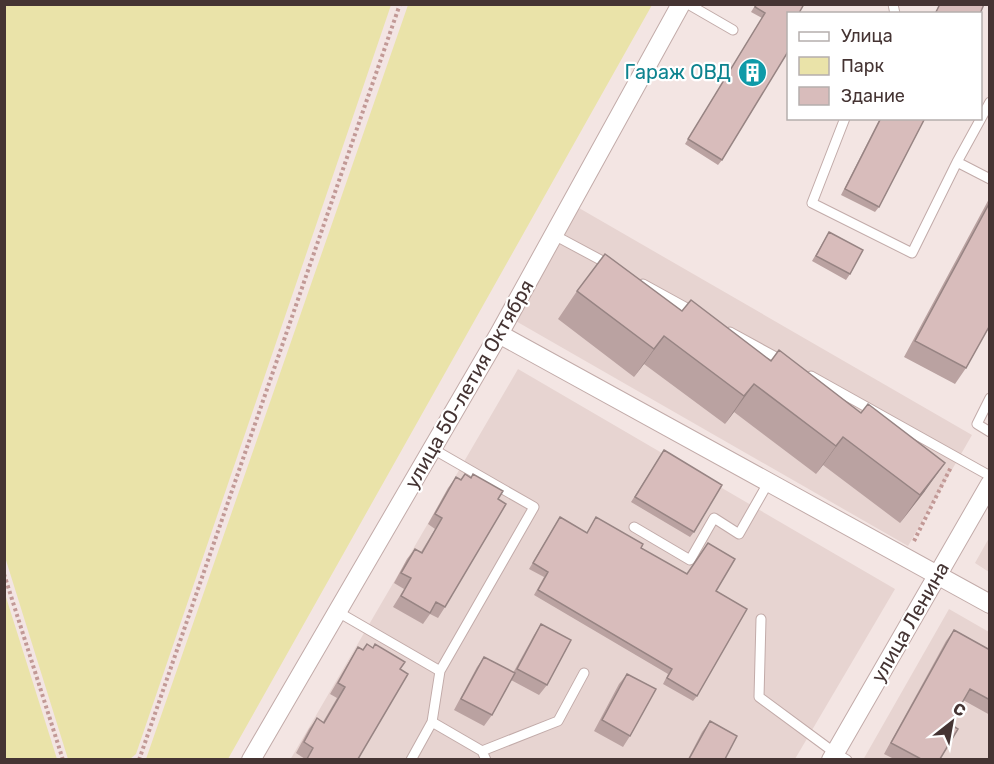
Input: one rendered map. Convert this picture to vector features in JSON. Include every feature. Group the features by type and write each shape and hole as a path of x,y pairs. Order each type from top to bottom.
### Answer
{"street":[{"name":"улица 50-летия Октября","path":"251,759 499,334 681,4"},
{"path":"499,334 990,604"},
{"name":"улица Ленина","path":"838,757 990,484"}],"lane":[{"path":"688,4 733,30"},
{"path":"982,117 990,102"},
{"path":"844,120 812,203 912,253 980,120"},
{"path":"957,162 990,179"},
{"path":"554,235 616,269"},
{"path":"637,280 698,314"},
{"path":"719,326 791,366"},
{"path":"801,371 990,476"},
{"path":"990,398 976,424 990,432"},
{"path":"411,759 432,722 440,671 534,507 433,449"},
{"path":"634,527 690,560 714,518 739,534 768,483"},
{"path":"338,612 440,671"},
{"path":"761,619 759,697 838,757"},
{"path":"432,722 484,755 558,721 584,673"}],"path":[{"path":"139,759 400,4"},
{"path":"906,558 956,457"},
{"path":"4,574 63,759"}],"shaded area":[{"path":"579,208 972,435 908,546 514,320"},
{"path":"518,369 895,589 795,759 290,760"},
{"path":"989,538 989,572 975,563"},
{"path":"949,609 989,632 989,759 863,760"}],"green space":[{"path":"4,5 391,5 136,754 130,759 68,759 5,557"},
{"path":"408,5 652,5 228,759 146,759"},
{"path":"5,594 57,759 5,759"}],"building":[{"name":"Гараж ОВД","path":"757,4 804,4 800,12 787,12 787,53 722,160 688,139 765,13 755,7"},
{"path":"940,4 984,4 981,12 936,12"},
{"path":"880,120 924,120 879,207 845,189"},
{"path":"990,202 990,325 966,368 915,341"},
{"path":"829,232 863,250 850,274 816,256"},
{"path":"605,254 682,311 691,300 771,361 779,350 861,413 868,404 945,463 920,495 843,437 836,446 754,384 744,396 664,336 654,349 577,291"},
{"path":"664,450 722,485 694,532 635,497"},
{"path":"465,474 471,478 473,474 503,491 498,499 506,504 445,607 436,602 430,613 401,596 411,578 401,573 415,549 422,553 442,518 435,514 456,477 461,480"},
{"path":"560,517 587,533 596,517 643,544 641,548 687,574 708,543 735,559 716,591 747,609 697,696 667,678 672,669 538,590 548,572 533,563"},
{"path":"541,624 571,640 547,685 517,669"},
{"path":"954,630 990,650 990,700 970,689 950,724 958,729 940,759 921,759 891,743"},
{"path":"367,644 373,648 375,644 405,662 400,669 408,674 358,759 307,759 313,748 304,742 317,718 324,723 345,687 338,683 358,647 363,650"},
{"path":"484,657 515,673 492,715 461,699"},
{"path":"627,674 656,689 630,736 602,720"},
{"path":"710,721 737,736 725,759 689,759"}],"place":[{"name":"Гараж ОВД","path":"752,72"}]}
